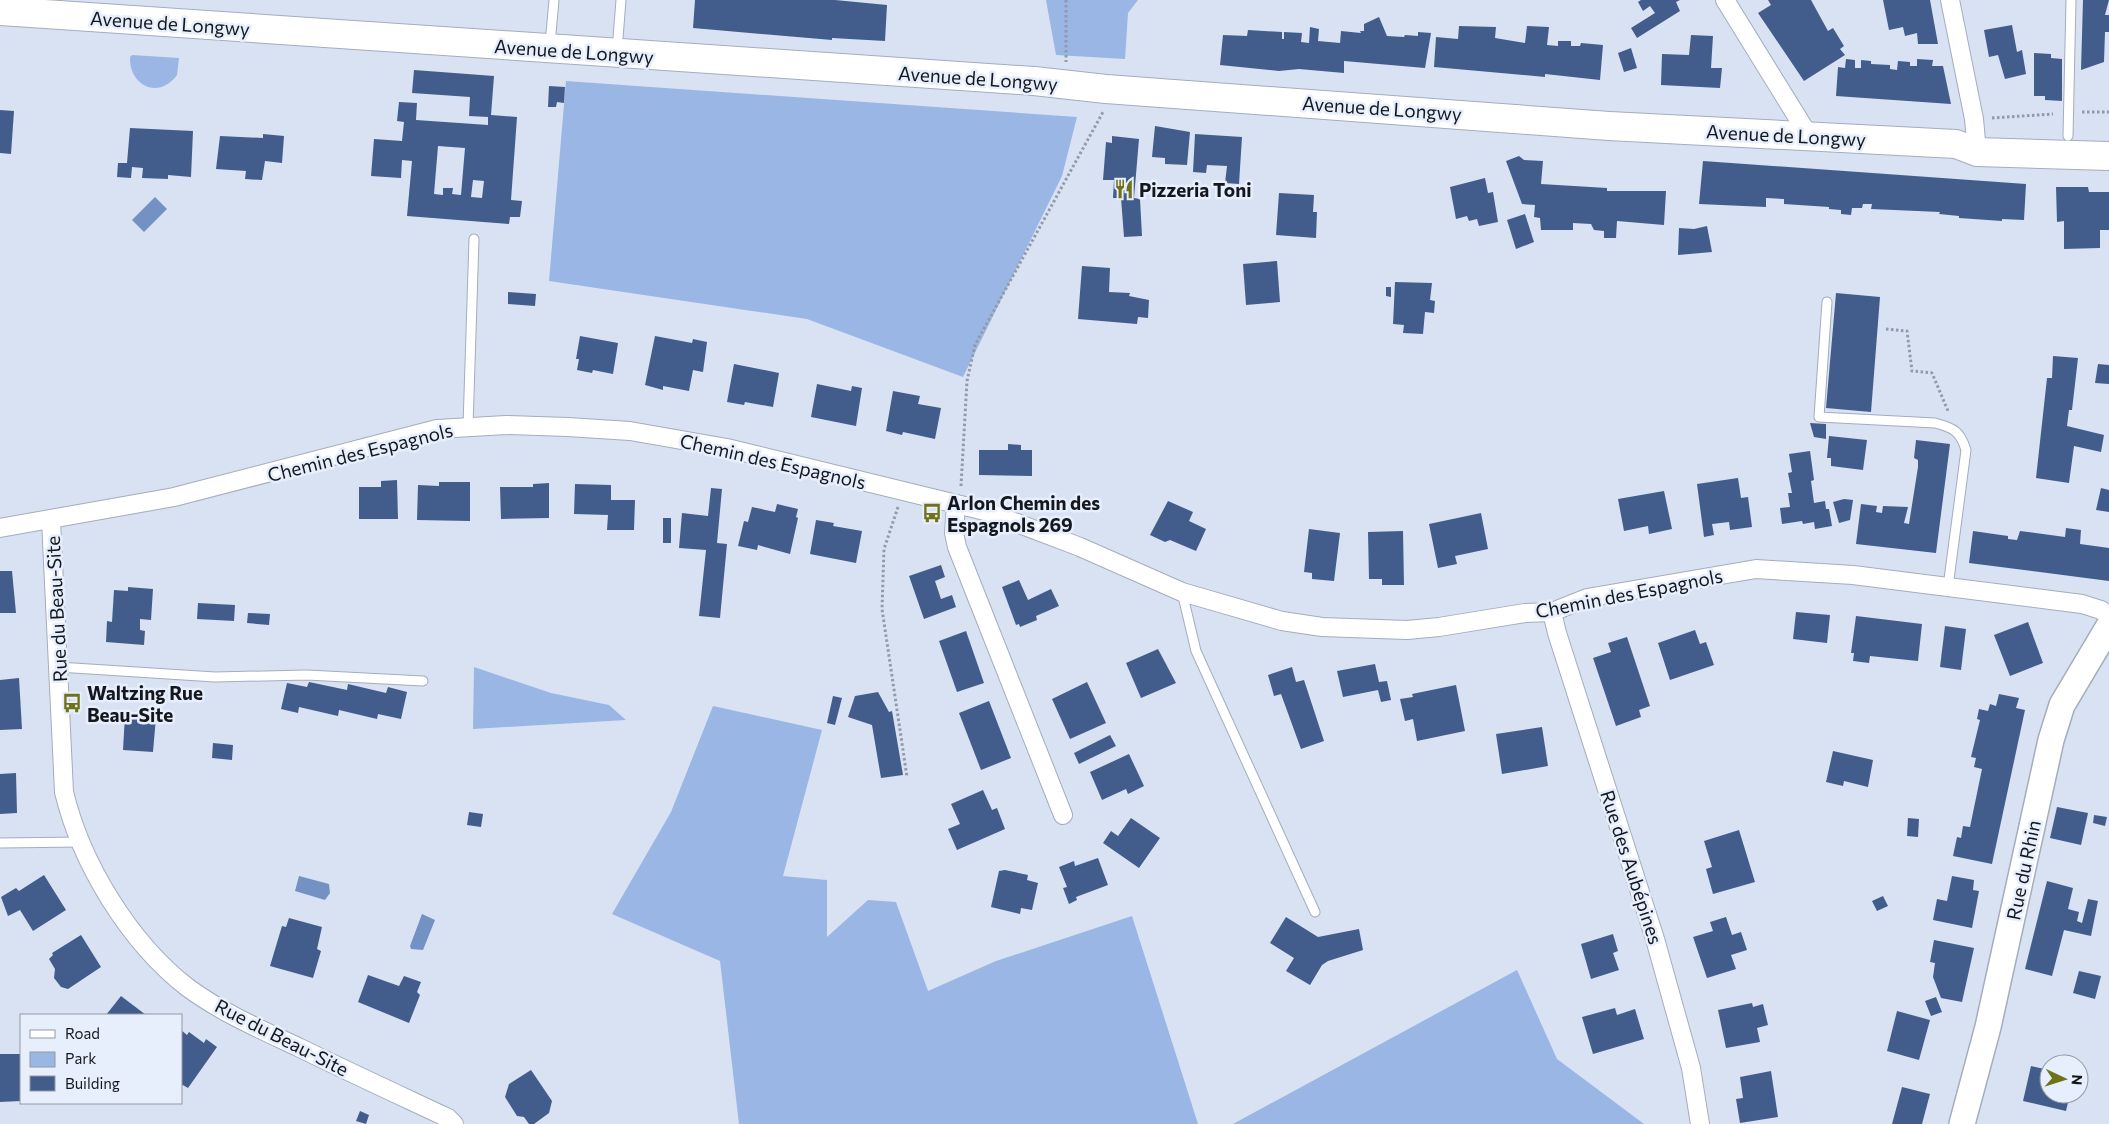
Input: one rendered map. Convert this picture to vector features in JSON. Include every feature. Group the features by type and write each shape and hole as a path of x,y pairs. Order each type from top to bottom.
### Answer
{"main road":[{"name":"Avenue de Longwy","path":"0,11 1066,84 1106,89 1609,126 1808,136 1971,138 2109,156"},
{"name":"Avenue de Longwy","path":"1971,138 2068,125 2109,138"}],"street":[{"path":"1725,0 1808,136"},
{"path":"1950,0 1971,138"},
{"name":"Chemin des Espagnols","path":"0,528 174,497 437,429 468,426 558,426 630,431 676,438 727,448 904,493 956,504 1031,527 1182,592 1282,622 1351,630 1407,630 1525,613 1552,612 1587,598 1756,569 1853,575 1948,586 2082,604 2101,610 2109,616"},
{"path":"956,504 954,533 956,547 1063,815"},
{"name":"Rue du Beau-Site","path":"51,520 64,792 69,815 110,899 138,937 187,987 240,1020 448,1118 454,1124"},
{"name":"Rue des Aubépines","path":"1552,612 1655,939 1691,1068 1700,1124"},
{"name":"Rue du Rhin","path":"1962,1124 1988,1027 2051,740 2062,705 2109,626"}],"lane":[{"path":"550,50 554,0"},
{"path":"616,54 621,0"},
{"path":"2068,125 2071,0"},
{"path":"468,426 474,239"},
{"path":"1827,302 1819,417 1935,423 1948,426 1961,436 1966,450 1948,586"},
{"path":"1182,592 1196,651 1315,912"},
{"path":"58,667 215,677 307,675 423,681"},
{"path":"0,843 81,842"}],"path":[{"path":"1066,0 1066,84"},
{"path":"956,504 961,489 967,381 975,345 1103,113 1106,89"},
{"path":"1971,138 2068,125 2109,112"},
{"path":"1886,329 1907,331 1912,372 1932,373 1950,415 1948,426"},
{"path":"904,493 884,549 882,609 906,777"}],"green space":[{"path":"1046,0 1138,0 1128,13 1125,59 1056,55"},
{"path":"132,55 179,58 177,75 170,83 162,87 146,86 134,76 130,57"},
{"path":"566,81 1077,117 1062,176 963,377 807,319 549,281"},
{"path":"474,667 551,693 609,705 626,720 473,729"},
{"path":"713,706 822,730 783,876 827,880 827,937 868,900 896,902 928,991 996,961 1132,916 1198,1124 739,1124 720,961 612,914 671,812"},
{"path":"1517,970 1557,1059 1644,1124 1233,1124"}],"shaded area":[{"path":"155,197 167,209 144,232 132,220"},
{"path":"299,876 329,884 330,893 325,900 295,891"},
{"path":"422,914 435,920 423,950 411,949 410,946"}],"building":[{"path":"695,0 835,0 887,5 885,41 832,38 832,40 693,28"},
{"path":"1641,0 1680,0 1676,2 1680,11 1637,38 1631,28 1655,13 1650,6 1643,11 1638,2"},
{"path":"1768,0 1811,0 1828,31 1833,28 1844,46 1840,49 1845,55 1804,81 1758,13 1771,5"},
{"path":"1883,0 1930,0 1938,44 1918,44 1917,33 1905,36 1903,27 1889,30"},
{"path":"2083,0 2109,0 2105,15 2109,15 2109,32 2105,32 2104,62 2081,70"},
{"path":"1379,17 1387,36 1404,37 1405,35 1418,36 1418,32 1431,33 1425,68 1344,61 1344,73 1299,69 1279,71 1220,65 1223,35 1247,36 1248,30 1282,32 1282,39 1284,39 1284,32 1302,33 1301,42 1309,43 1310,27 1319,29 1318,41 1340,43 1341,31 1361,33 1360,31 1364,31 1364,24"},
{"path":"2012,25 2017,52 2022,50 2026,74 2005,79 1998,55 1989,57 1984,30"},
{"path":"1459,26 1496,27 1495,38 1525,43 1527,26 1549,27 1547,45 1558,46 1558,41 1571,41 1571,46 1580,46 1581,43 1603,45 1600,80 1545,74 1545,77 1434,67 1436,37 1458,39"},
{"path":"1691,35 1713,36 1711,68 1722,68 1720,88 1661,85 1662,54 1689,55"},
{"path":"1631,48 1637,68 1624,72 1618,53"},
{"path":"2034,53 2051,54 2051,58 2062,59 2062,101 2045,100 2045,96 2034,96"},
{"path":"1846,59 1855,60 1855,68 1861,68 1861,60 1871,61 1871,64 1890,65 1890,69 1897,70 1898,61 1910,62 1910,66 1917,66 1917,59 1933,60 1932,66 1943,66 1951,104 1836,96 1838,67 1845,68"},
{"path":"414,70 494,76 491,115 517,117 511,200 522,201 520,217 510,217 509,224 407,216 412,161 402,160 401,178 371,176 374,139 402,141 404,122 397,121 399,102 417,103 416,120 488,125 488,117 469,116 470,97 412,93","holes":["438,146 465,148 461,195 452,194 453,188 443,188 443,195 434,194","473,180 484,181 482,198 471,197"]},
{"path":"549,86 565,87 564,103 557,102 556,107 548,107"},
{"path":"0,110 14,111 11,154 0,153"},
{"path":"1155,126 1190,132 1187,165 1165,164 1165,158 1152,157"},
{"path":"130,128 193,131 191,177 168,175 168,179 142,178 143,168 132,167 131,178 117,177 118,163 127,163"},
{"path":"263,134 284,136 282,163 265,161 262,180 245,179 246,171 216,169 220,136 263,138"},
{"path":"1195,134 1242,137 1239,184 1225,183 1227,166 1207,165 1206,173 1193,172"},
{"name":"Pizzeria Toni","path":"1112,136 1139,139 1134,198 1140,199 1142,236 1124,237 1121,198 1113,198 1114,180 1103,180 1106,142 1112,143"},
{"path":"1519,156 1524,160 1543,161 1541,184 1607,188 1607,191 1666,191 1664,225 1617,221 1616,238 1604,238 1604,231 1594,230 1591,224 1573,223 1573,230 1541,230 1540,218 1534,217 1535,205 1522,204 1506,161"},
{"path":"1703,161 2026,184 2024,220 2002,219 2002,221 1959,218 1959,216 1939,214 1940,212 1871,209 1872,204 1863,204 1862,208 1852,208 1851,215 1841,214 1841,210 1829,209 1829,207 1784,204 1784,199 1766,198 1766,207 1699,204"},
{"path":"1485,178 1488,193 1493,192 1498,222 1479,226 1477,219 1469,221 1467,216 1456,219 1450,187"},
{"path":"2056,187 2088,187 2089,192 2109,192 2109,230 2100,230 2100,248 2064,249 2064,221 2057,222"},
{"path":"1279,193 1314,195 1313,212 1317,212 1316,238 1276,235"},
{"path":"1525,214 1534,242 1516,249 1507,220"},
{"path":"1707,226 1712,252 1678,255 1679,228 1694,229"},
{"path":"1277,261 1280,302 1246,305 1243,264"},
{"path":"1082,266 1110,268 1109,292 1130,293 1129,296 1149,300 1148,318 1138,317 1137,324 1078,319"},
{"path":"1395,282 1432,283 1430,300 1435,301 1434,313 1425,312 1423,334 1403,333 1404,325 1393,324"},
{"path":"1386,287 1391,287 1391,297 1386,296"},
{"path":"508,292 536,294 535,306 508,304"},
{"path":"1836,293 1880,297 1871,412 1826,408"},
{"path":"580,336 618,343 613,374 593,370 592,373 577,370 579,359 576,359"},
{"path":"655,336 692,343 693,339 707,342 703,372 693,370 689,391 663,386 663,390 645,385"},
{"path":"2053,356 2078,358 2072,410 2069,410 2067,426 2104,435 2101,452 2074,446 2069,483 2036,478 2047,378 2052,378"},
{"path":"734,364 779,373 773,407 745,402 744,405 727,402"},
{"path":"2098,364 2109,365 2109,384 2095,383"},
{"path":"817,384 851,391 852,386 862,388 856,426 811,417"},
{"path":"893,391 920,396 918,404 941,408 935,439 903,432 902,435 886,431"},
{"path":"1810,423 1826,424 1826,439 1814,437"},
{"path":"1829,436 1867,440 1863,470 1831,466 1831,458 1827,458"},
{"path":"1916,440 1950,444 1936,553 1856,544 1861,504 1877,506 1876,512 1882,513 1883,506 1908,507 1904,523 1909,524 1918,467 1918,460 1914,458"},
{"path":"1008,444 1021,445 1021,450 1032,450 1032,476 979,475 979,450 1008,450"},
{"path":"1810,451 1814,480 1811,481 1814,503 1825,501 1826,509 1829,509 1832,526 1815,529 1814,522 1803,524 1802,521 1782,524 1780,508 1790,507 1788,493 1792,493 1788,473 1792,472 1789,454"},
{"path":"1738,478 1741,498 1748,497 1752,527 1730,530 1729,522 1712,524 1714,535 1704,537 1697,484"},
{"path":"397,480 398,519 359,519 359,487 381,487 381,481"},
{"path":"439,482 470,482 470,521 417,520 418,485 439,486"},
{"path":"549,483 549,518 501,519 500,487 533,487 533,484"},
{"path":"575,484 611,485 611,500 635,500 634,530 607,530 608,515 574,514"},
{"path":"711,488 722,489 717,543 727,544 720,618 699,616 706,550 679,548 682,513 708,516"},
{"path":"2101,488 2109,490 2109,512 2096,510"},
{"path":"1664,491 1672,529 1649,534 1648,526 1624,531 1618,499"},
{"path":"1844,499 1853,500 1850,520 1839,523 1833,502"},
{"path":"1168,501 1193,512 1189,521 1206,529 1196,551 1170,540 1165,542 1150,535"},
{"path":"777,504 798,509 796,517 798,518 790,554 758,545 757,550 738,546 744,521 748,522 752,507 775,512"},
{"path":"1481,513 1488,549 1455,556 1457,564 1438,568 1429,524"},
{"path":"663,518 671,518 671,543 663,543"},
{"path":"816,520 834,523 833,526 862,531 856,563 810,554"},
{"path":"2066,528 2081,530 2080,544 2109,548 2109,581 1969,563 1973,531 2008,536 2008,539 2017,540 2020,531 2065,537"},
{"path":"1309,529 1340,533 1334,581 1312,579 1312,573 1304,572"},
{"path":"1403,531 1404,585 1382,585 1382,579 1369,579 1368,532"},
{"path":"941,565 945,577 935,581 941,599 952,595 956,607 924,619 909,576"},
{"path":"0,571 12,571 16,613 0,613"},
{"path":"1019,580 1028,600 1051,589 1059,606 1036,616 1037,620 1020,627 1019,624 1016,625 1002,587"},
{"path":"128,587 153,589 151,620 140,619 140,630 145,631 144,645 106,642 107,621 112,622 114,590 128,591"},
{"path":"198,603 235,605 234,621 197,619"},
{"path":"1796,612 1830,615 1827,643 1793,639"},
{"path":"248,613 270,614 269,625 247,623"},
{"path":"1856,616 1922,624 1918,661 1870,656 1869,663 1853,661 1854,653 1851,653"},
{"path":"2028,622 2043,663 2010,676 1994,635"},
{"path":"1945,626 1966,629 1961,670 1940,667"},
{"path":"1695,630 1700,644 1706,642 1714,665 1670,680 1658,643"},
{"path":"966,631 984,683 957,692 939,641"},
{"path":"1627,637 1650,706 1639,710 1641,717 1616,726 1593,658 1611,652 1608,643"},
{"path":"1158,649 1176,683 1141,698 1126,663"},
{"path":"1375,664 1379,682 1387,681 1391,700 1381,702 1378,690 1343,697 1337,671"},
{"path":"1292,667 1296,682 1304,680 1324,741 1301,749 1281,694 1274,696 1268,675"},
{"path":"19,678 22,729 0,730 0,680"},
{"path":"309,682 347,690 348,684 386,693 388,687 407,692 401,719 378,714 377,719 339,710 338,716 299,707 298,713 281,709 287,683 307,687"},
{"path":"1087,682 1106,723 1070,739 1052,699"},
{"path":"1456,685 1465,731 1417,741 1413,719 1405,721 1400,699 1413,697 1412,694"},
{"path":"878,692 889,712 892,711 903,775 881,778 872,725 848,717 855,696"},
{"path":"1999,694 2019,698 2016,708 2025,710 1992,864 1953,856 1957,837 1961,838 1963,826 1970,827 1982,769 1974,767 1976,758 1971,757 1980,720 1977,719 1979,709 1988,711 1990,704 1996,706"},
{"path":"833,696 842,698 835,725 827,723"},
{"path":"989,701 1011,758 981,770 959,713"},
{"path":"125,715 156,717 153,752 123,750"},
{"path":"1542,727 1548,766 1502,774 1496,734"},
{"path":"1110,735 1116,746 1079,764 1074,753"},
{"path":"213,743 233,745 232,760 212,758"},
{"path":"1833,751 1873,760 1868,787 1844,781 1843,786 1826,782"},
{"path":"1129,754 1144,786 1128,794 1126,789 1102,800 1090,772"},
{"path":"16,773 17,813 0,814 0,774"},
{"path":"983,790 992,810 997,808 1005,829 957,850 948,829 960,824 951,804"},
{"path":"2057,807 2088,813 2081,845 2050,838"},
{"path":"469,812 483,814 481,827 467,825"},
{"path":"2094,815 2107,817 2105,826 2093,823"},
{"path":"1131,818 1160,838 1139,868 1103,843 1111,831 1118,836"},
{"path":"1908,818 1919,819 1918,837 1907,836"},
{"path":"1739,830 1755,882 1713,894 1706,869 1712,867 1704,841"},
{"path":"1098,858 1108,885 1076,897 1077,900 1069,904 1063,888 1067,887 1059,867 1074,861 1075,866"},
{"path":"1005,870 1028,875 1027,880 1038,883 1032,910 1021,908 1020,914 991,907 999,871"},
{"path":"44,875 66,910 33,931 20,910 8,916 1,897 16,888 19,891"},
{"path":"1952,876 1974,880 1973,890 1979,891 1972,928 1933,920 1937,899 1947,901"},
{"path":"2047,881 2073,888 2068,909 2079,912 2077,921 2082,923 2088,899 2098,901 2091,936 2064,930 2052,976 2025,969"},
{"path":"1883,896 1888,906 1877,911 1872,901"},
{"path":"1286,917 1318,937 1359,929 1363,950 1328,961 1322,965 1310,985 1286,971 1294,958 1270,943"},
{"path":"1726,917 1732,935 1741,932 1747,950 1731,955 1736,969 1707,978 1693,937 1713,931 1710,922"},
{"path":"289,918 322,927 317,949 321,951 313,978 270,966 282,926 286,927"},
{"path":"1613,934 1618,951 1613,953 1619,970 1591,979 1581,944"},
{"path":"81,935 101,967 68,989 61,987 54,978 55,969 49,959 53,955 52,953"},
{"path":"1934,940 1974,948 1962,1002 1941,998 1933,977 1935,963 1930,962"},
{"path":"2079,971 2101,976 2095,999 2073,993"},
{"path":"368,975 399,986 404,976 421,982 417,992 420,995 409,1023 358,1002"},
{"path":"121,996 145,1014 107,1014"},
{"path":"1936,997 1942,1012 1931,1016 1925,1001"},
{"path":"1752,1003 1753,1007 1763,1004 1768,1025 1757,1028 1760,1042 1726,1048 1718,1010"},
{"path":"1615,1008 1617,1015 1635,1009 1644,1039 1593,1054 1582,1017"},
{"path":"1897,1011 1930,1020 1919,1060 1887,1051"},
{"path":"182,1031 187,1035 189,1032 204,1043 206,1039 217,1047 188,1088 182,1085"},
{"path":"0,1054 20,1054 20,1101 0,1102"},
{"path":"2031,1066 2039,1068 2039,1104 2068,1104 2066,1111 2023,1101"},
{"path":"531,1070 552,1101 549,1113 534,1124 529,1124 524,1117 517,1116 505,1097 509,1084"},
{"path":"1771,1071 1778,1117 1740,1123 1736,1099 1743,1098 1740,1077"},
{"path":"1902,1087 1930,1094 1922,1124 1892,1124"},
{"path":"360,1111 369,1115 366,1124 356,1121"}],"place":[{"name":"Pizzeria Toni","path":"1124,189"},
{"name":"Arlon Chemin des Espagnols 269","path":"932,513"},
{"name":"Waltzing Rue Beau-Site","path":"72,703"}]}
